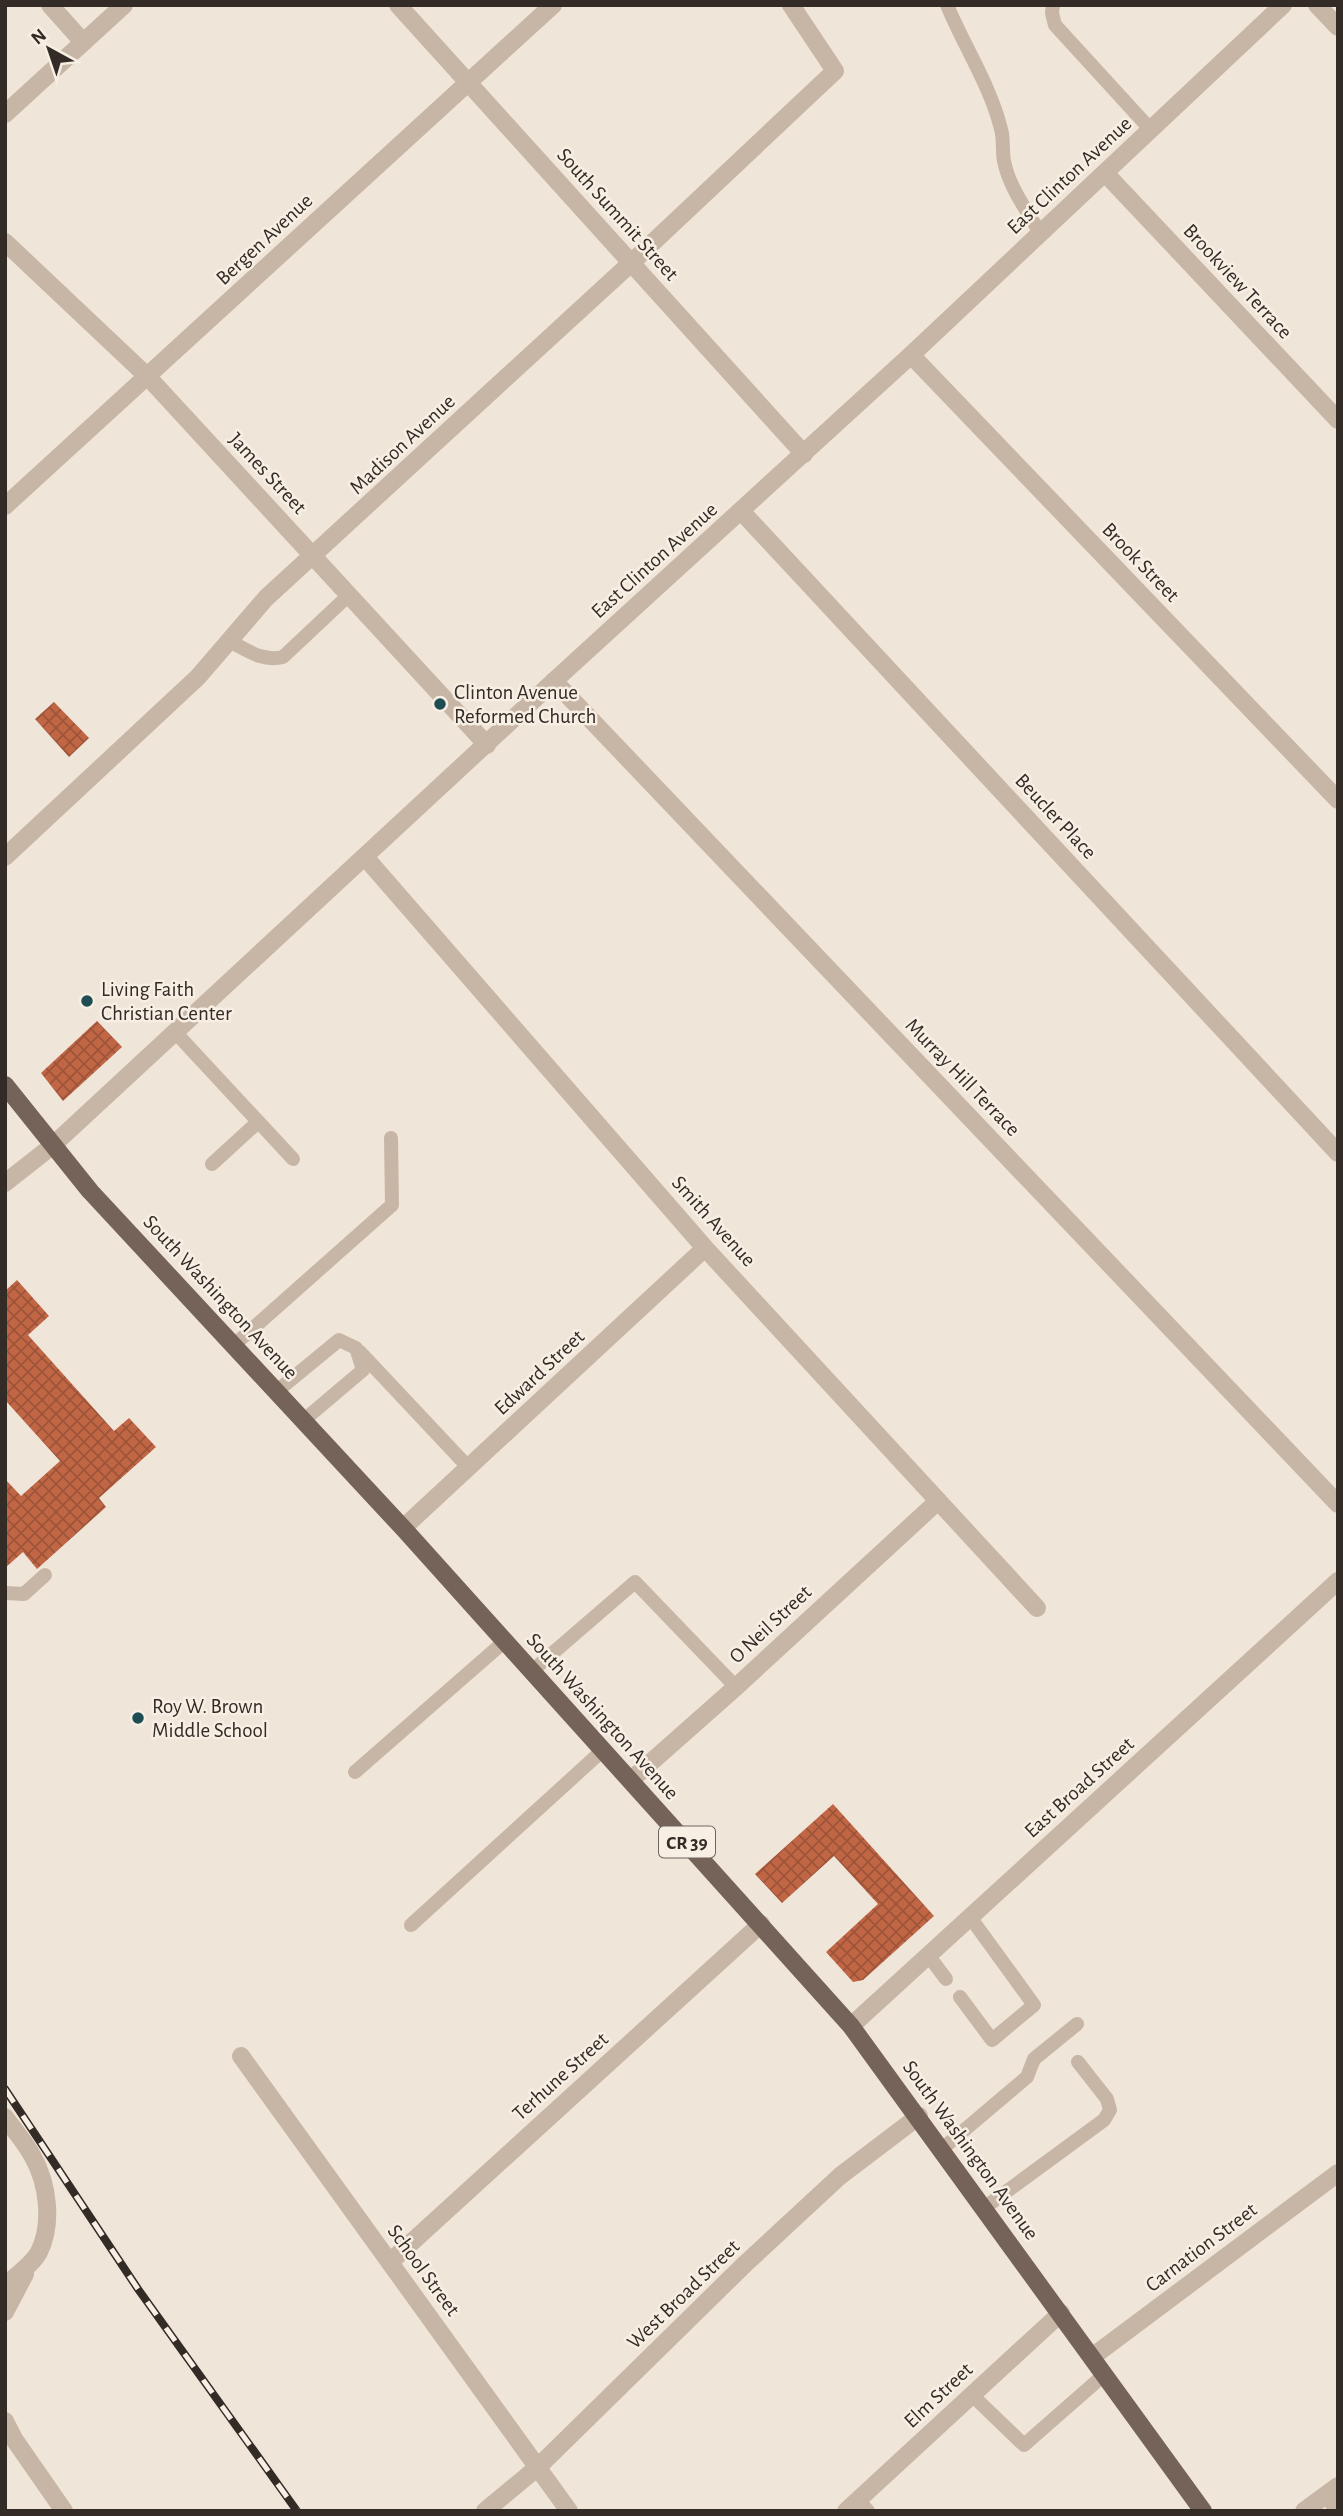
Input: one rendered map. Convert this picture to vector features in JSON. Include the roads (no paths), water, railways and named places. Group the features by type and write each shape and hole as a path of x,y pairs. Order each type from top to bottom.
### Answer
{"main road":[{"name":"South Washington Avenue","path":"5,1085 90,1191 403,1528 851,2026 919,2116 1203,2511"}],"street":[{"path":"50,5 83,42"},
{"path":"5,114 124,5"},
{"name":"South Summit Street","path":"398,5 804,454"},
{"name":"Bergen Avenue","path":"5,506 553,5"},
{"name":"Madison Avenue","path":"5,857 198,677 266,598 631,263 835,71 791,5"},
{"name":"East Clinton Avenue","path":"5,1183 52,1146 554,681 804,454 1283,5"},
{"path":"1317,5 1338,27"},
{"name":"Brookview Terrace","path":"1105,173 1338,420"},
{"name":"James Street","path":"5,242 148,377 487,744"},
{"name":"Brook Street","path":"911,355 1338,800"},
{"name":"Beucler Place","path":"741,511 1338,1153"},
{"name":"Murray Hill Terrace","path":"554,681 1338,1504"},
{"name":"Smith Avenue","path":"365,857 705,1248 1037,1608"},
{"name":"Edward Street","path":"403,1528 705,1248"},
{"name":"O Neil Street","path":"631,1780 938,1500"},
{"name":"East Broad Street","path":"851,2026 1338,1581"},
{"name":"Terhune Street","path":"390,2262 761,1924"},
{"name":"School Street","path":"241,2056 569,2511"},
{"name":"West Broad Street","path":"485,2511 538,2467 764,2247 841,2176 919,2116"},
{"path":"5,2118 33,2157 43,2182 47,2206 41,2248 5,2312"},
{"name":"Carnation Street","path":"1092,2357 1338,2174"},
{"path":"5,2286 41,2248"},
{"name":"Elm Street","path":"857,2507 1061,2313"},
{"path":"5,2421 14,2439 64,2511"},
{"path":"1304,2511 1332,2491"}],"lane":[{"path":"947,5 962,41 972,56 1002,130 1004,163 1015,191 1041,234"},
{"path":"1054,5 1052,13 1055,25 1151,130"},
{"path":"229,641 260,657 283,657 349,595"},
{"path":"175,1032 293,1159"},
{"path":"212,1164 258,1122"},
{"path":"234,1345 392,1205 391,1138"},
{"path":"277,1391 339,1340 356,1348 470,1468"},
{"path":"304,1420 363,1370 356,1348"},
{"path":"5,1593 24,1594 45,1574"},
{"path":"532,1671 635,1582 736,1687"},
{"path":"355,1772 505,1641"},
{"path":"411,1925 603,1750"},
{"path":"960,1997 992,2040 1034,2005 970,1917"},
{"path":"929,1955 946,1979"},
{"path":"942,2149 1027,2077 1034,2059 1077,2024"},
{"path":"984,2208 1104,2120 1110,2110 1107,2099 1078,2062"},
{"path":"972,2395 1024,2445 1105,2374"},
{"path":"1332,2491 1337,2511"}],"railway":[{"path":"5,2089 138,2289 297,2511"}],"place":[{"name":"Clinton Avenue Reformed Church","path":"440,704"},
{"name":"Living Faith Christian Center","path":"87,1001"},
{"name":"Roy W. Brown Middle School","path":"138,1718"}]}
